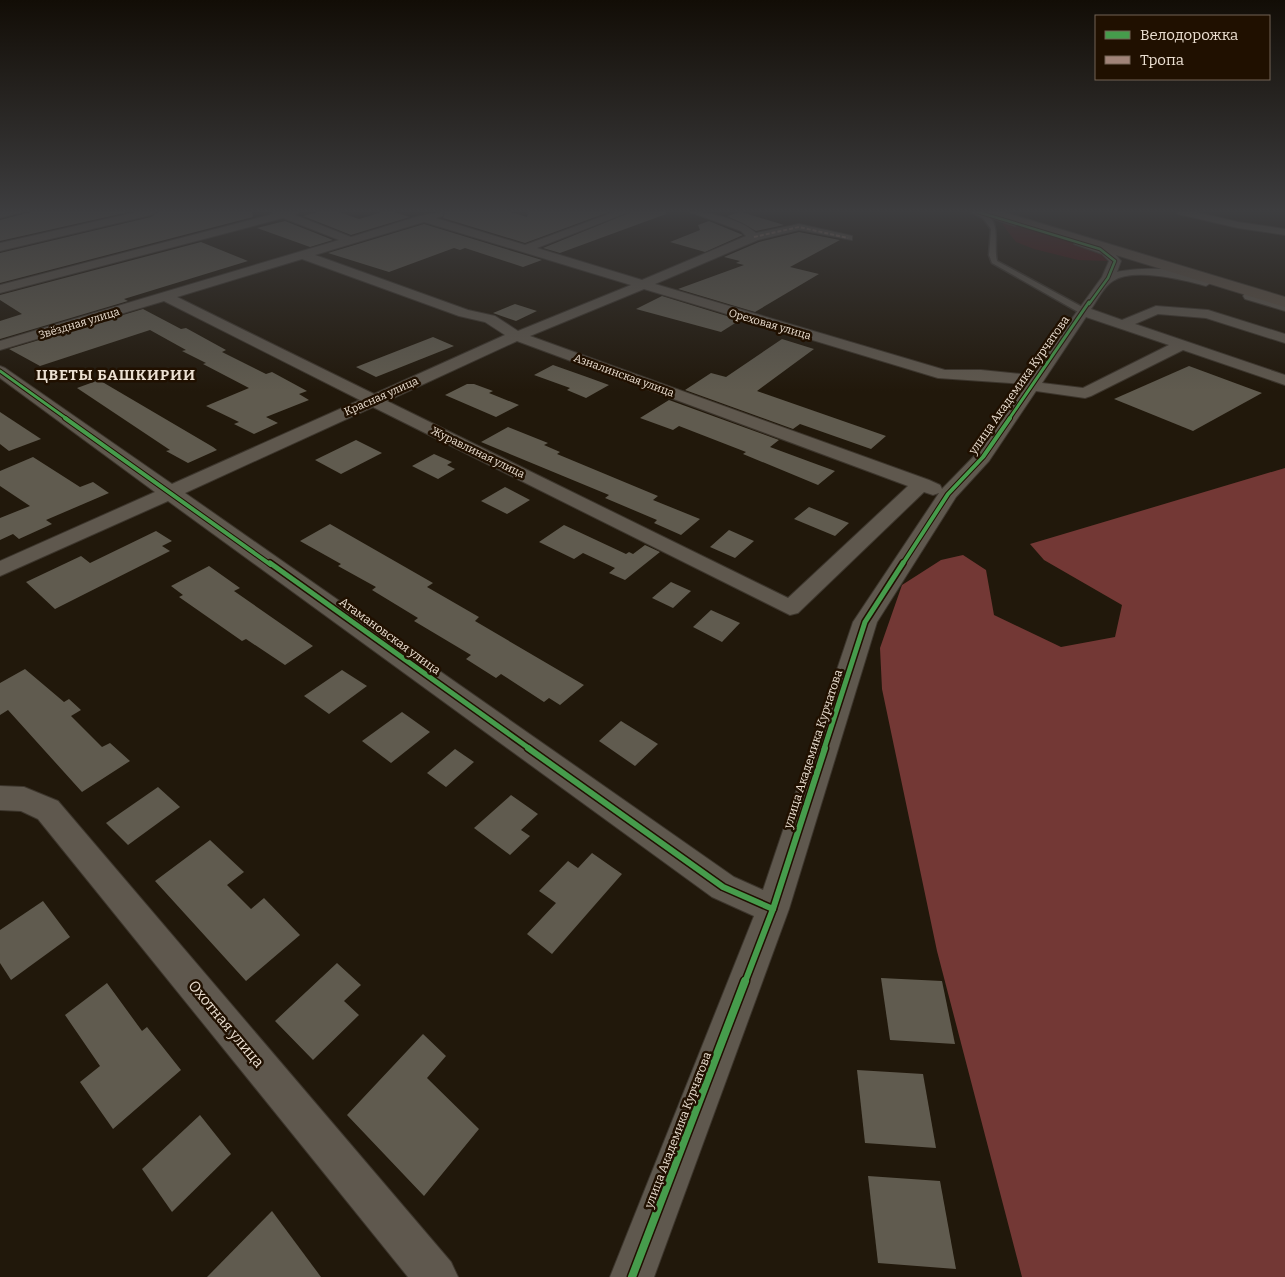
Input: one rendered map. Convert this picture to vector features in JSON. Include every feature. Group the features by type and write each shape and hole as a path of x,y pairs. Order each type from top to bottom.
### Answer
{"highway":[{"path":"1185,272 1285,302"},
{"path":"1217,272 1285,292"}],"street":[{"path":"0,289 65,272"},
{"name":"Звёздная улица","path":"0,346 247,272"},
{"name":"Азналинская улица","path":"349,272 464,313 490,318 516,336 948,494"},
{"name":"Ореховая улица","path":"598,272 944,375 981,375 1085,393 1181,345"},
{"name":"Красная улица","path":"0,569 370,400 516,336 536,330 641,286 671,272"},
{"path":"1108,278 1110,272"},
{"path":"1108,278 1131,272"},
{"path":"1145,272 1173,273 1285,307"},
{"name":"улица Академика Курчатова","path":"632,1277 772,909 865,622 948,494 983,457 1032,383 1108,278"},
{"name":"Журавлиная улица","path":"165,296 370,400 617,519 790,608 922,484"},
{"path":"1122,324 1156,310 1208,314 1285,339"},
{"path":"1083,311 1285,380"},
{"name":"Атамановская улица","path":"0,371 171,491 723,887 772,909"},
{"name":"Охотная улица","path":"0,798 24,799 48,810 436,1277"}],"lane":[{"path":"1011,272 1083,311"}],"shaded area":[{"path":"1285,468 1285,1277 1022,1277 937,951 882,689 880,648 902,585 941,560 963,555 986,570 994,615 1061,647 1115,637 1122,605 1044,560 1030,544"}],"building":[{"path":"0,272 44,272 0,283"},
{"path":"89,272 213,272 124,299 128,301 0,339 0,321 22,314 0,300 0,295"},
{"path":"726,272 809,272 819,274 755,312 678,289"},
{"path":"662,296 740,320 721,332 636,309"},
{"path":"515,304 537,311 516,321 493,313"},
{"path":"143,309 181,329 186,328 226,350 222,352 266,374 272,372 307,391 299,394 309,400 266,417 278,423 254,434 234,424 239,422 206,406 249,388 203,364 206,363 182,351 186,350 150,330 40,366 9,349"},
{"path":"433,337 454,346 376,377 356,367"},
{"path":"782,339 814,349 757,391 886,436 871,449 800,424 793,429 685,390 711,373 726,377"},
{"path":"553,365 609,385 586,398 567,390 570,388 534,375"},
{"path":"1189,366 1262,393 1193,431 1114,399"},
{"path":"99,380 217,450 188,463 166,451 170,450 77,388"},
{"path":"467,384 474,384 493,391 489,393 519,405 496,417 445,395"},
{"path":"669,400 779,440 770,447 835,471 818,485 743,454 746,452 679,426 673,430 640,418"},
{"path":"0,412 41,439 9,451 0,444"},
{"path":"508,427 548,443 544,445 560,452 557,454 658,496 653,500 700,519 681,535 654,523 657,520 605,498 609,495 481,442"},
{"path":"356,440 382,453 341,474 315,460"},
{"path":"434,454 452,462 447,465 455,469 438,479 412,466"},
{"path":"33,457 80,487 93,482 109,493 46,520 52,524 19,539 13,534 0,540 0,518 30,506 0,486 0,471"},
{"path":"505,487 530,500 507,514 481,501"},
{"path":"809,507 849,523 835,536 794,519"},
{"path":"330,524 433,583 427,587 479,617 475,621 584,685 560,705 549,698 544,702 501,674 496,678 466,659 471,655 414,621 418,618 372,590 376,587 338,566 341,564 300,541"},
{"path":"564,525 626,554 629,552 633,554 645,545 660,552 625,580 609,573 615,568 583,553 574,559 539,542"},
{"path":"729,530 754,541 735,558 710,547"},
{"path":"156,531 172,541 162,546 170,551 55,609 26,582 81,556 90,563"},
{"path":"209,566 240,588 234,591 313,646 285,665 246,639 242,641 179,597 183,595 171,586"},
{"path":"671,582 691,591 673,608 652,598"},
{"path":"711,610 740,623 722,642 693,627"},
{"path":"25,669 64,702 69,699 81,710 71,716 102,747 110,743 130,761 82,792 8,710 0,715 0,683"},
{"path":"342,670 367,686 329,714 304,696"},
{"path":"402,712 430,732 391,763 362,741"},
{"path":"621,721 658,744 635,766 599,741"},
{"path":"455,749 474,762 446,787 427,773"},
{"path":"158,787 180,807 128,845 106,823"},
{"path":"511,795 538,814 521,830 530,836 510,855 474,828"},
{"path":"210,840 244,872 227,885 251,909 264,898 300,935 246,981 155,881"},
{"path":"592,853 622,874 552,954 527,934 556,903 539,891 568,861 578,868"},
{"path":"43,901 70,937 11,980 0,963 0,930"},
{"path":"337,963 361,985 344,1001 359,1015 313,1060 275,1021"},
{"path":"881,978 942,981 955,1044 890,1040"},
{"path":"107,983 142,1031 147,1027 181,1070 113,1129 80,1082 100,1066 65,1015"},
{"path":"423,1034 446,1056 427,1078 479,1129 424,1196 347,1115"},
{"path":"857,1070 923,1074 936,1148 865,1143"},
{"path":"200,1115 231,1154 172,1212 142,1169"},
{"path":"868,1176 940,1181 956,1269 878,1263"},
{"path":"272,1211 321,1277 207,1277"}],"cycle path":[{"path":"632,1277 773,909 865,622 948,494 983,457 1111,272"},
{"path":"0,371 723,887 773,909"}],"district":[{"name":"ЦВЕТЫ БАШКИРИИ","path":"116,375"}]}
